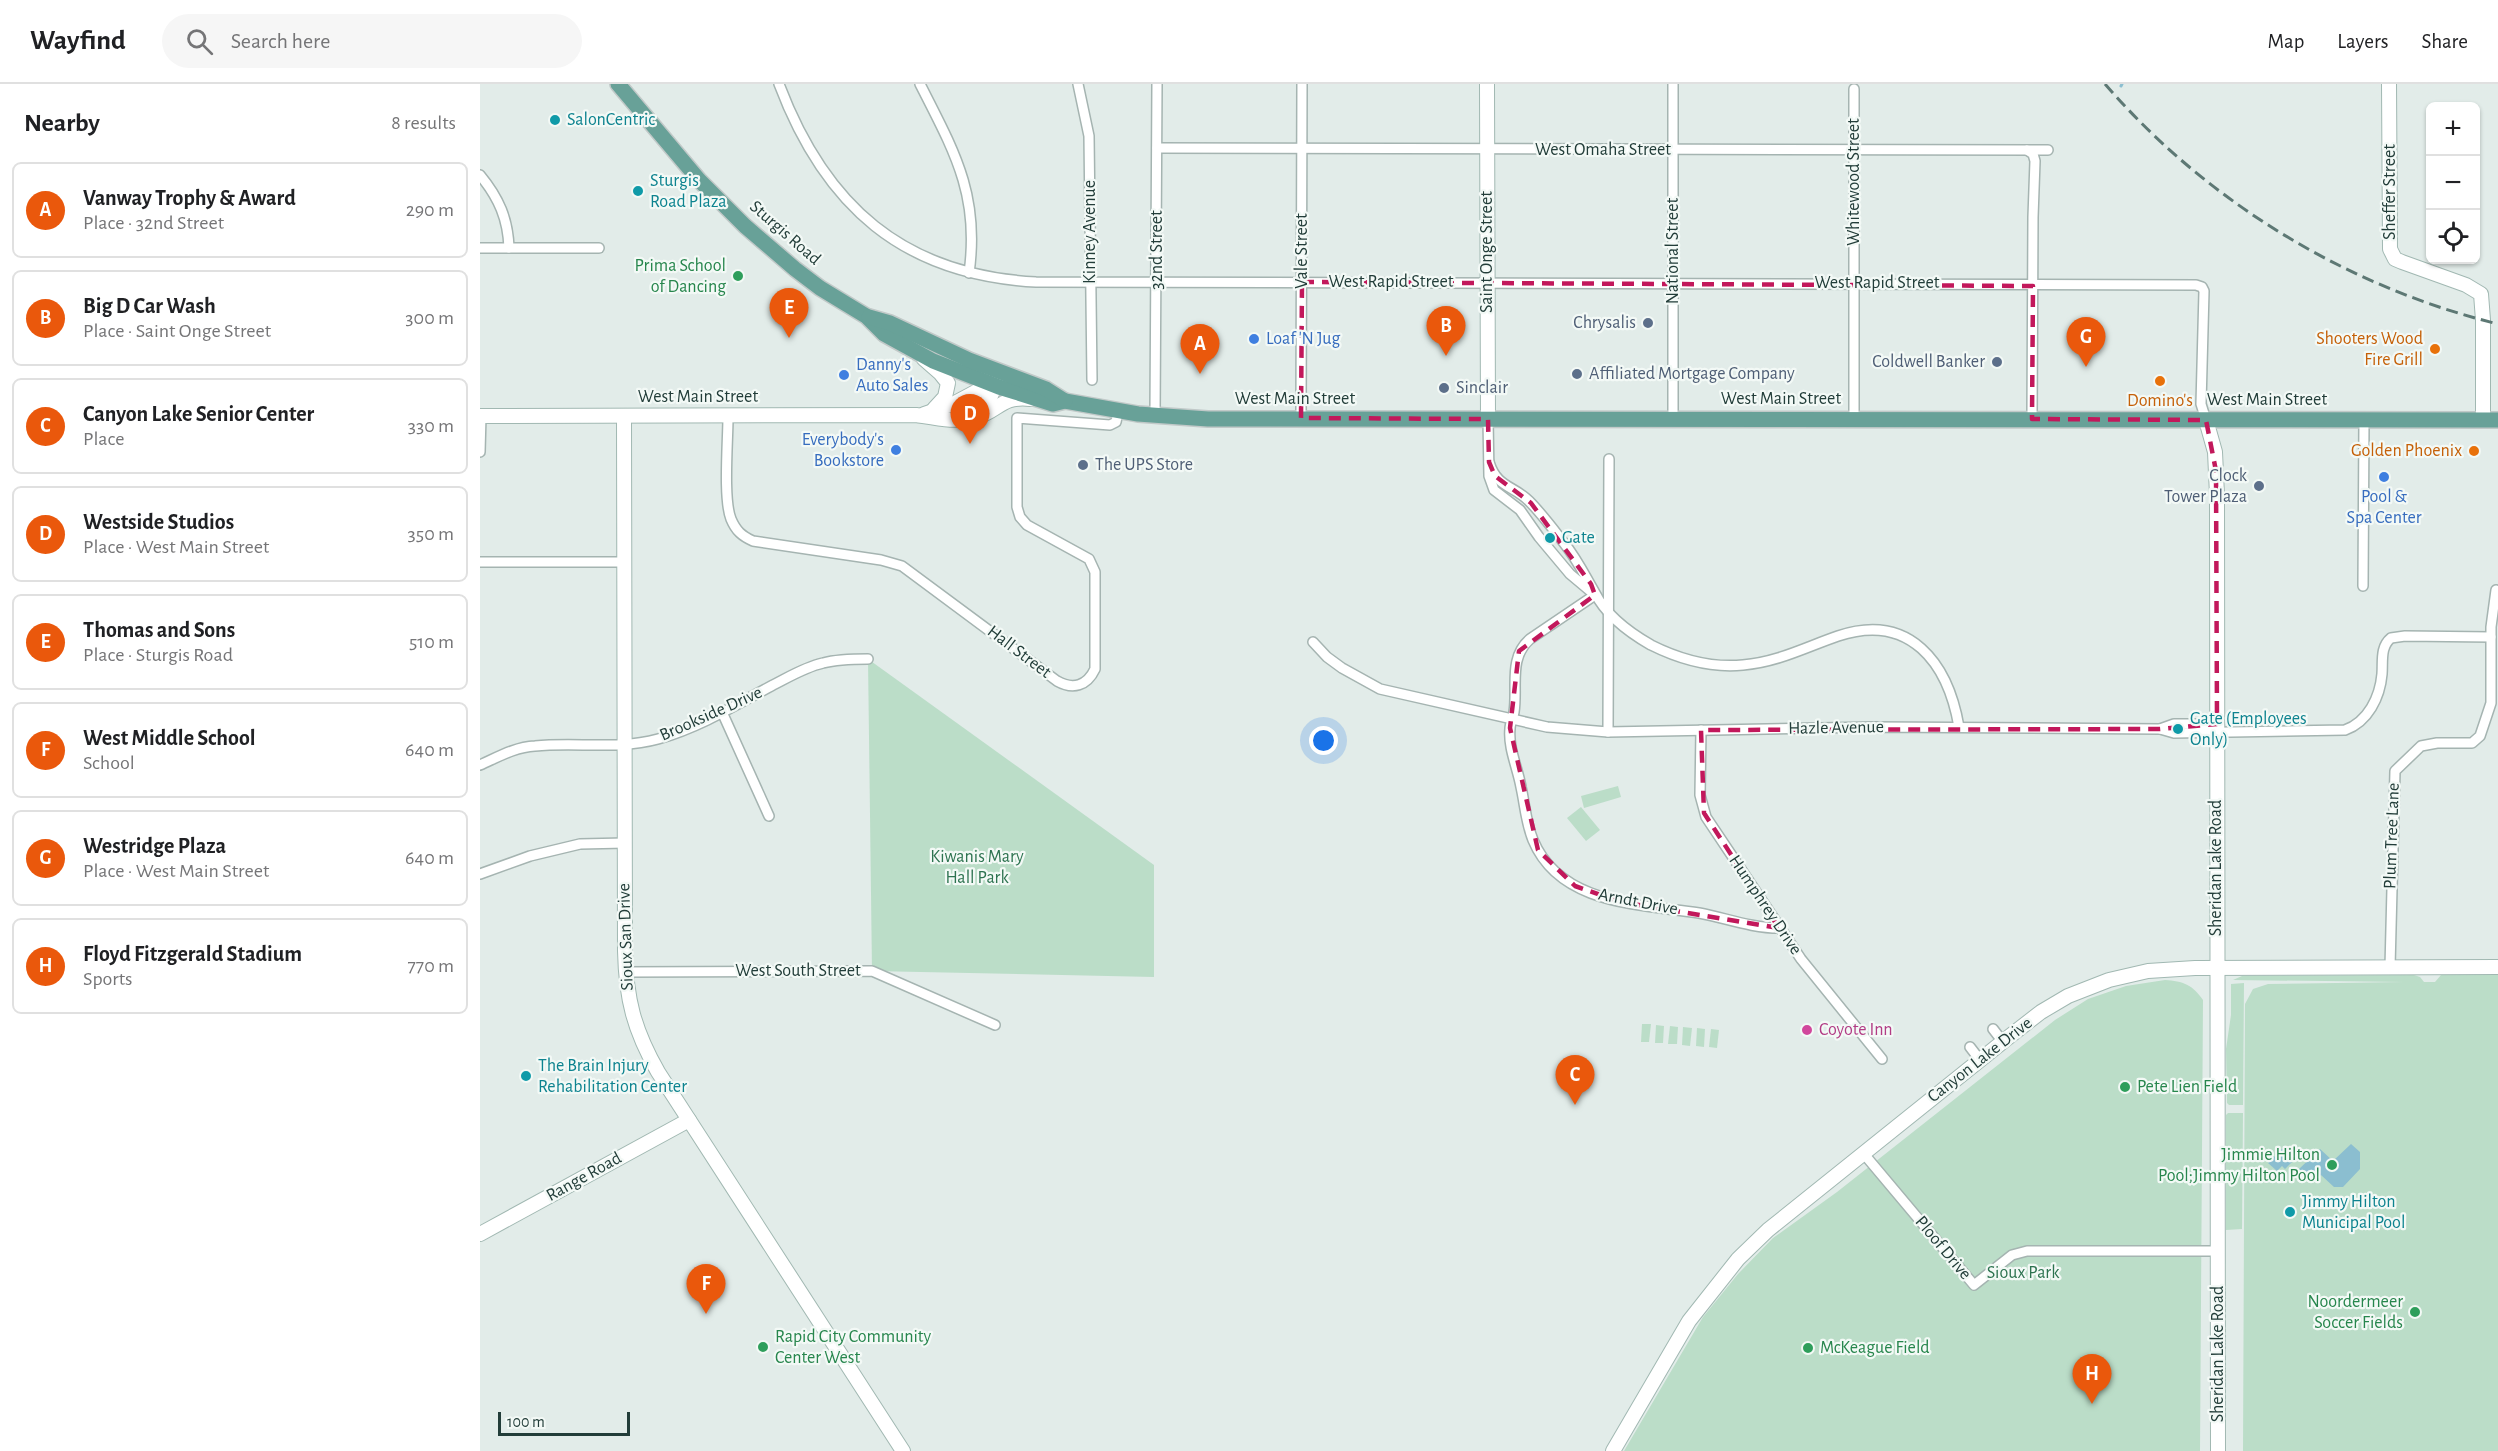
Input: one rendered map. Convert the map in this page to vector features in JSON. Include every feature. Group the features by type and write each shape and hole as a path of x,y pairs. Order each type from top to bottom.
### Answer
{"main road":[{"name":"Sturgis Road","path":"618,84 699,180 745,226 820,288 866,316 884,334 918,354 1038,400"},
{"name":"Sturgis Road","path":"866,316 890,323 943,350 1061,398"},
{"name":"West Main Street","path":"1038,400 1053,404 1061,398 1118,411 1208,419 2490,420"}],"street":[{"name":"West Rapid Street","path":"779,84 803,139 823,172 847,202 875,227 908,249 951,268 1018,281 1673,282 2033,286 2196,285 2202,287"},
{"path":"920,84 953,148 964,177 971,221 969,273"},
{"name":"Kinney Avenue","path":"1078,84 1089,136 1092,380"},
{"name":"32nd Street","path":"1155,416 1157,84"},
{"name":"Vale Street","path":"1301,418 1302,84"},
{"name":"Saint Onge Street","path":"1487,84 1488,419"},
{"name":"National Street","path":"1673,84 1673,419"},
{"name":"Sheffer Street","path":"2389,84 2390,249 2395,259 2466,285 2481,294 2490,420"},
{"name":"Whitewood Street","path":"1854,89 1854,419"},
{"name":"West Omaha Street","path":"1157,148 2048,150"},
{"path":"2027,150 2033,154 2036,161 2032,419"},
{"path":"480,176 495,193 504,213 509,248"},
{"path":"480,248 599,248"},
{"name":"Sheridan Lake Road","path":"2202,287 2204,291 2201,404 2213,445 2216,471 2218,1451"},
{"path":"918,354 948,383 945,397 930,412"},
{"path":"966,420 987,403 992,394 990,383 981,365"},
{"name":"West Main Street","path":"915,415 953,404 990,383 1002,381 1061,398"},
{"name":"West Main Street","path":"480,416 915,415 966,420 981,416 1007,400 1021,398 1038,400"},
{"path":"1061,398 1061,420"},
{"name":"Hall Street","path":"728,417 729,511 739,533 753,541 881,560 902,566 1057,681 1079,686 1095,669 1094,567 1084,555 1023,522 1017,507 1017,418 1114,424 1118,411"},
{"path":"480,416 480,452"},
{"name":"Sioux San Drive","path":"624,416 625,972 628,1002 637,1031 649,1055 903,1451"},
{"path":"1488,419 1490,481 1494,489 1520,510 1563,566 1595,595"},
{"path":"2363,586 2364,419"},
{"path":"1608,732 1609,459"},
{"path":"1489,462 1500,482 1531,503 1572,553 1595,595 1609,612 1628,630 1652,645 1684,658 1718,665 1744,665 1775,660 1838,636 1860,632 1881,632 1903,636 1922,648 1934,662 1948,691 1959,727"},
{"path":"480,562 624,562"},
{"name":"Plum Tree Lane","path":"2390,968 2394,771 2421,746 2437,743 2472,743 2480,736 2491,704 2491,637 2496,590"},
{"name":"Arndt Drive","path":"1595,595 1523,645 1517,658 1510,740 1530,833 1542,858 1560,876 1583,891 1604,898 1709,915 1747,925 1779,928"},
{"name":"Hazle Avenue","path":"1313,642 1334,663 1373,687 1559,729 1608,732 1959,727 2160,729 2174,724 2217,729 2332,732 2354,727 2367,716 2378,693 2384,649 2391,638 2491,637"},
{"name":"Brookside Drive","path":"480,765 513,750 535,746 625,745 675,734 806,668 847,658 868,659"},
{"path":"722,712 769,816"},
{"name":"Humphrey Drive","path":"1701,730 1700,795 1704,813 1801,959 1882,1059"},
{"path":"480,874 530,856 580,844 625,843"},
{"name":"Canyon Lake Drive","path":"1613,1451 1681,1333 1716,1285 1768,1230 2002,1042 2054,1004 2109,980 2161,969 2498,967"},
{"name":"West South Street","path":"625,972 872,971 995,1025"},
{"path":"1993,1029 2002,1042"},
{"path":"1970,1047 1980,1060"},
{"name":"Range Road","path":"480,1234 689,1120"},
{"name":"Ploof Drive","path":"1864,1154 1974,1285 2012,1255 2027,1251 2218,1251"}],"highlighted area":[{"path":"1302,282 2033,286 2032,419 2206,420 2216,471 2217,724 2160,729 1701,730 1704,813 1779,928 1621,902 1575,886 1538,850 1510,728 1519,651 1595,595 1591,584 1531,503 1495,476 1489,462 1488,419 1301,418"}],"green space":[{"name":"Kiwanis Mary Hall Park","path":"868,659 1154,865 1154,977 872,971"},
{"path":"1618,786 1621,797 1584,808 1581,796"},
{"path":"1581,807 1600,830 1586,841 1567,818"},
{"path":"2498,974 2498,1451 2243,1451 2245,1004 2253,989 2268,984 2404,982 2233,980 2242,976 2414,975 2420,977 2424,982 2435,982 2441,975"},
{"name":"Sioux Park","path":"2165,980 2187,985 2203,1000 2200,1451 1624,1451 1703,1317 1738,1274 1773,1238 1837,1192 2055,1020 2088,999 2126,986"},
{"path":"2244,983 2243,1105 2229,1105 2227,1103 2226,1049 2231,1015 2231,984"},
{"path":"1642,1024 1651,1024 1649,1042 1641,1042"},
{"path":"1656,1025 1664,1026 1663,1043 1655,1043"},
{"path":"1670,1026 1678,1027 1677,1044 1668,1044"},
{"path":"1683,1027 1692,1028 1690,1046 1682,1045"},
{"path":"1697,1028 1705,1029 1704,1047 1696,1046"},
{"path":"1711,1029 1719,1030 1717,1048 1709,1047"},
{"path":"2243,1113 2242,1229 2226,1230 2226,1115"}],"water":[{"name":"Jimmie Hilton Pool;Jimmy Hilton Pool","path":"2351,1144 2360,1152 2360,1169 2343,1187 2334,1187 2321,1175 2312,1183 2298,1170 2320,1149 2333,1161"},
{"name":"Jimmie Hilton Pool;Jimmy Hilton Pool","path":"2283,1148 2294,1160 2285,1169 2282,1166 2277,1171 2268,1163"}],"railway":[{"path":"2105,84 2145,127 2188,166 2234,202 2283,234 2334,263 2387,287 2442,308 2498,324"}],"place":[{"name":"SalonCentric","path":"555,120"},
{"name":"Sturgis Road Plaza","path":"638,191"},
{"name":"Prima School of Dancing","path":"738,276"},
{"name":"Chrysalis","path":"1648,323"},
{"name":"Thomas and Sons","path":"789,338"},
{"name":"Loaf 'N Jug","path":"1254,339"},
{"name":"Shooters Wood Fire Grill","path":"2435,349"},
{"name":"Big D Car Wash","path":"1446,356"},
{"name":"Coldwell Banker","path":"1997,362"},
{"name":"Westridge Plaza","path":"2086,367"},
{"name":"Vanway Trophy & Award","path":"1200,374"},
{"name":"Affiliated Mortgage Company","path":"1577,374"},
{"name":"Danny's Auto Sales","path":"844,375"},
{"name":"Domino's","path":"2160,381"},
{"name":"Sinclair","path":"1444,388"},
{"name":"Westside Studios","path":"970,444"},
{"name":"Everybody's Bookstore","path":"896,450"},
{"name":"Golden Phoenix","path":"2474,451"},
{"name":"The UPS Store","path":"1083,465"},
{"name":"Pool & Spa Center","path":"2384,477"},
{"name":"Clock Tower Plaza","path":"2259,486"},
{"name":"Gate","path":"1550,538"},
{"name":"Gate (Employees Only)","path":"2178,729"},
{"name":"Coyote Inn","path":"1807,1030"},
{"name":"The Brain Injury Rehabilitation Center","path":"526,1076"},
{"name":"Pete Lien Field","path":"2125,1087"},
{"name":"Canyon Lake Senior Center","path":"1575,1105"},
{"name":"Jimmie Hilton Pool;Jimmy Hilton Pool","path":"2332,1165"},
{"name":"Jimmy Hilton Municipal Pool","path":"2290,1212"},
{"name":"Noordermeer Soccer Fields","path":"2415,1312"},
{"name":"West Middle School","path":"706,1314"},
{"name":"Rapid City Community Center West","path":"763,1347"},
{"name":"McKeague Field","path":"1808,1348"},
{"name":"Floyd Fitzgerald Stadium","path":"2092,1404"}]}
